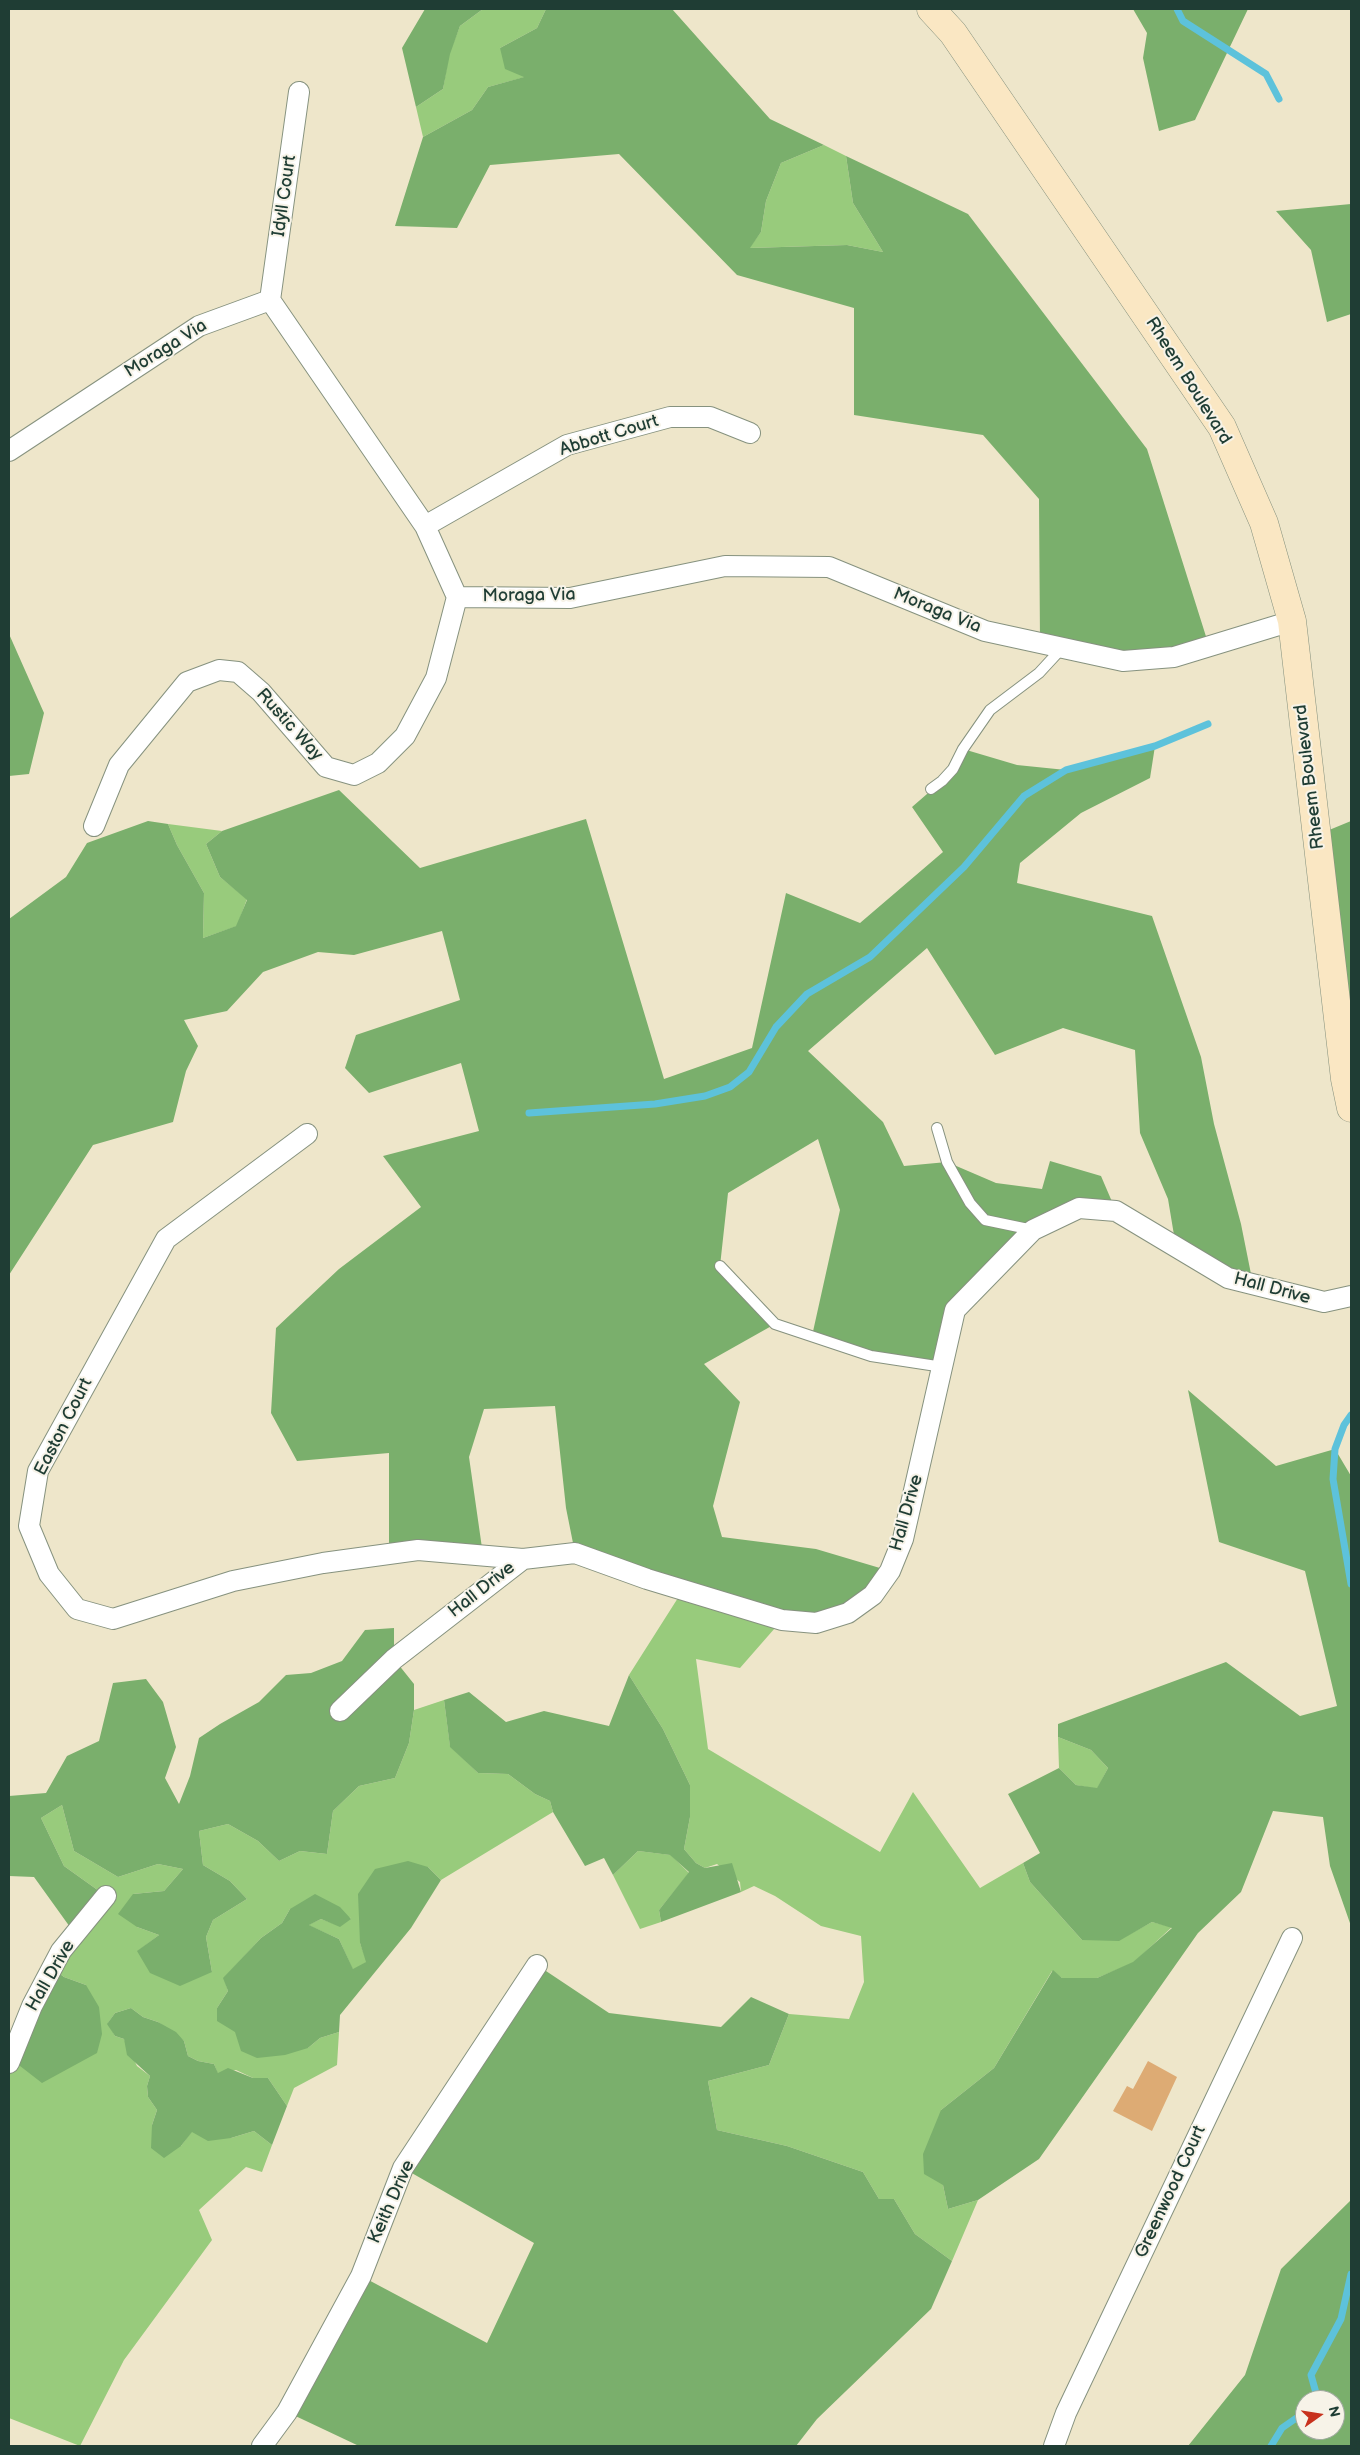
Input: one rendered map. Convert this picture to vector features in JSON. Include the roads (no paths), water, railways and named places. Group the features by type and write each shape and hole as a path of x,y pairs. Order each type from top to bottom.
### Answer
{"street":[{"name":"Rheem Boulevard","path":"931,9 954,33 1222,427 1264,523 1292,621 1346,1037 1351,1108"},
{"name":"Idyll Court","path":"270,300 299,92"},
{"name":"Moraga Via","path":"9,451 199,326 270,300 425,526 457,597 570,598 725,566 829,567 985,631 1123,661 1174,657 1292,621"},
{"name":"Abbott Court","path":"425,526 567,445 670,417 710,417 750,434"},
{"name":"Rustic Way","path":"94,826 119,765 187,682 219,670 238,672 261,692 326,767 354,775 378,763 405,736 436,678 457,597"},
{"name":"Easton Court","path":"307,1134 166,1238 38,1471 29,1526 49,1574 77,1609 112,1618 233,1581 323,1562 418,1550 523,1559"},
{"name":"Hall Drive","path":"340,1711 394,1659 523,1559 576,1553 647,1579 782,1620 816,1623 848,1613 873,1595 890,1571 903,1539 955,1310 1033,1230 1079,1208 1116,1211 1228,1278 1324,1302 1351,1296"},
{"name":"Hall Drive","path":"9,2063 32,2006 61,1951 106,1896"},
{"name":"Greenwood Court","path":"1054,2446 1066,2413 1292,1938"},
{"name":"Keith Drive","path":"262,2446 287,2412 361,2276 403,2168 537,1965"}],"lane":[{"path":"931,788 942,781 953,769 962,749 990,710 1039,673 1063,647"},
{"path":"937,1128 947,1162 970,1203 985,1220 1033,1230"},
{"path":"720,1266 775,1324 871,1356 943,1367"}],"waterway":[{"path":"1177,9 1183,21 1266,74 1279,99"},
{"path":"529,1113 655,1104 705,1096 730,1087 749,1072 776,1027 807,994 870,957 964,867 1024,796 1066,770 1155,746 1208,724"},
{"path":"1351,1415 1344,1425 1335,1449 1333,1479 1351,1584"},
{"path":"1315,2390 1311,2375 1341,2319 1351,2274"},
{"path":"1271,2446 1282,2428 1295,2419"}]}
